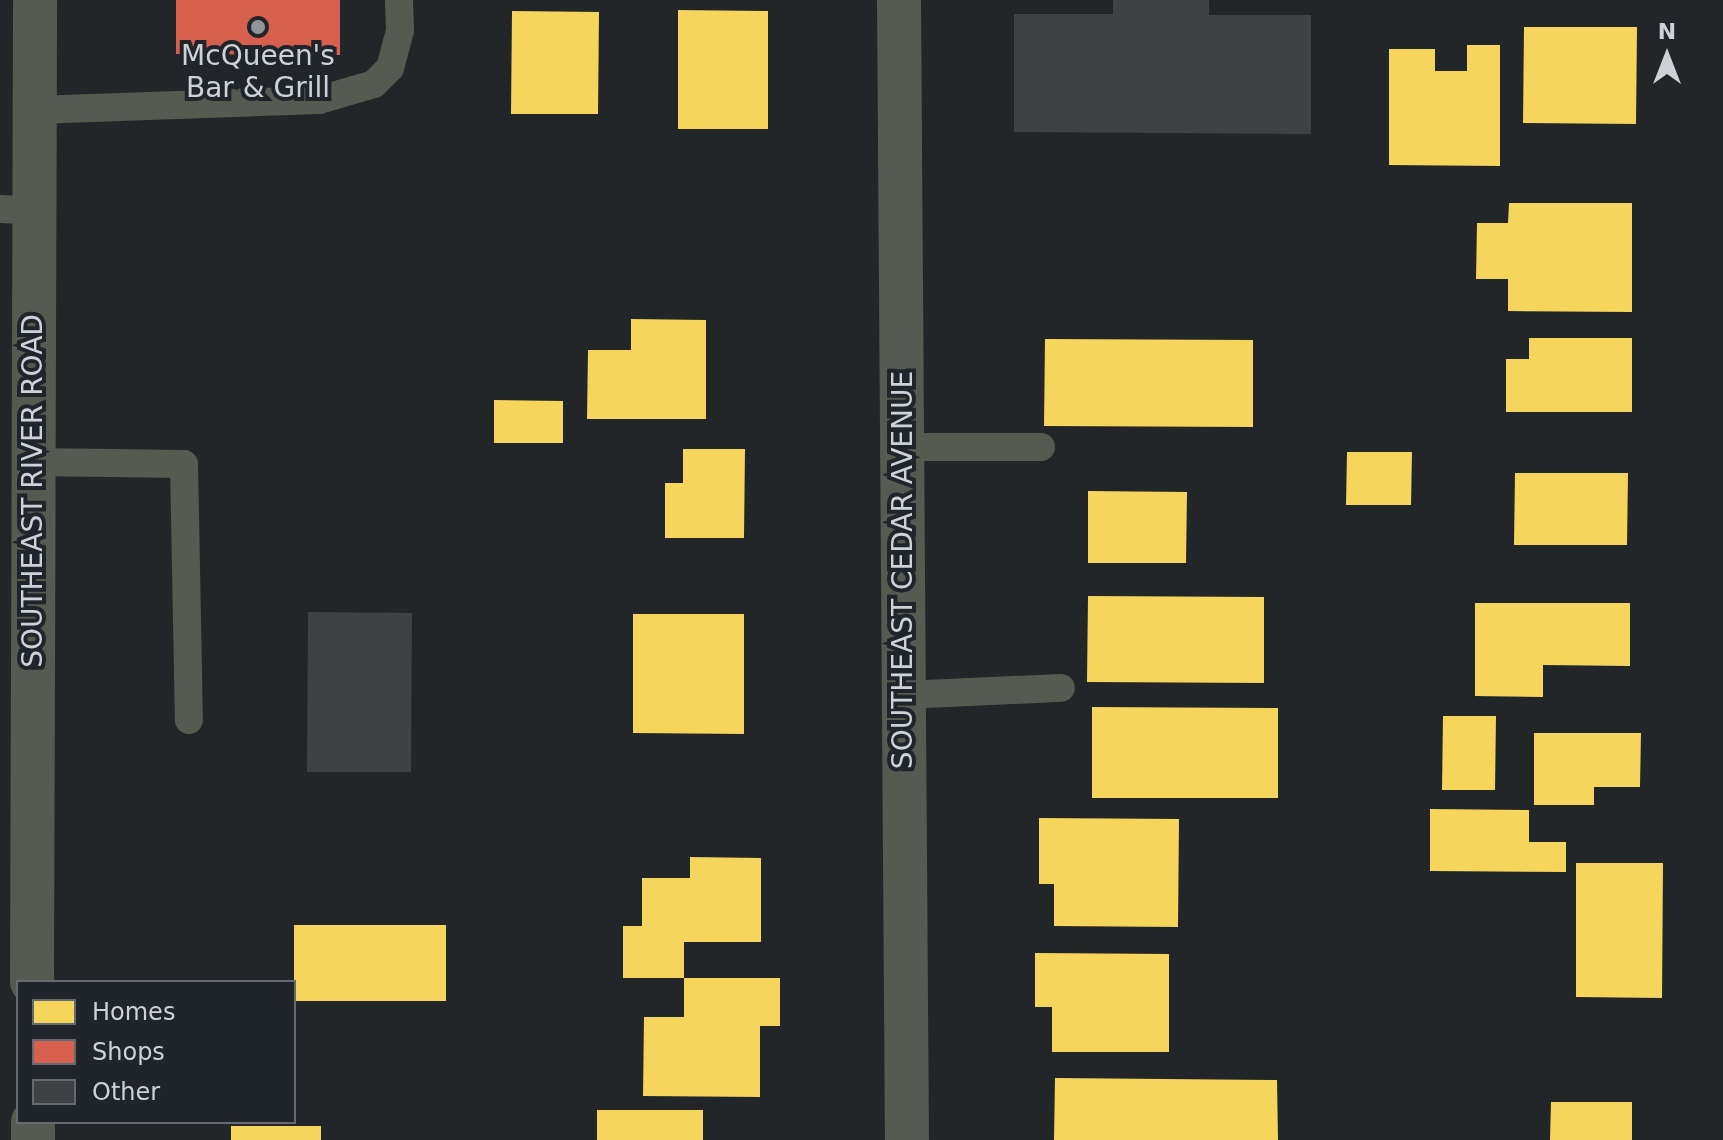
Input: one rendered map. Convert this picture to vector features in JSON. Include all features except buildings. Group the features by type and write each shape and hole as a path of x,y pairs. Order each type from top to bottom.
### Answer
{"street":[{"name":"SOUTHEAST RIVER ROAD","path":"32,980 32,462 17,210 35,110 35,0"},
{"name":"SOUTHEAST CEDAR AVENUE","path":"899,0 907,1140"}],"lane":[{"path":"35,110 319,100 374,84 390,68 400,30 399,0"},
{"path":"902,447 1041,447"},
{"path":"32,462 184,464 189,720"},
{"path":"904,695 1061,688"}],"place":[{"name":"McQueen's Bar & Grill","path":"258,27"}]}
